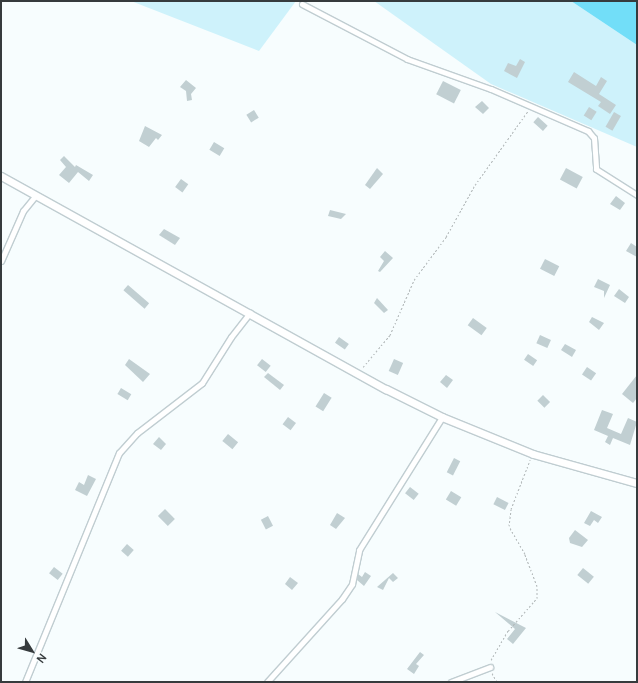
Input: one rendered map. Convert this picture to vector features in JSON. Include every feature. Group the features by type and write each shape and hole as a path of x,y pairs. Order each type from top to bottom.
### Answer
{"main road":[{"path":"1,176 360,373 442,416 533,454 637,483"}],"street":[{"path":"302,4 407,59 531,106 588,131 594,138 596,169 637,195"},
{"path":"1,261 23,211 35,196"},
{"path":"25,682 119,453 137,433 202,383 231,337 250,313"},
{"path":"267,682 314,633 346,594 352,584 357,554 442,416"},
{"path":"451,682 490,667"}],"path":[{"path":"360,373 364,364 390,335 414,280 446,237 475,185 531,106"},
{"path":"496,682 490,667 492,658 508,631 537,598 537,586 525,554 509,526 511,509 533,454"}],"shaded area":[{"path":"131,1 296,1 259,51"},
{"path":"374,1 571,1 637,45 637,147 491,84"}],"water":[{"path":"571,1 637,1 637,45"}],"building":[{"path":"520,59 525,62 517,78 504,71 508,63 516,66"},
{"path":"574,72 596,86 601,77 607,81 599,94 616,105 610,114 598,106 601,102 568,82"},
{"path":"186,80 196,88 191,94 192,100 187,101 186,91 180,87"},
{"path":"443,81 461,90 454,103 436,94"},
{"path":"482,101 489,108 483,114 475,107"},
{"path":"589,107 597,112 591,120 584,115"},
{"path":"254,110 259,118 251,122 246,115"},
{"path":"614,112 621,116 612,131 606,127"},
{"path":"538,117 548,126 543,131 533,122"},
{"path":"145,126 162,135 158,140 156,138 149,147 139,141"},
{"path":"214,142 224,148 220,156 209,150"},
{"path":"64,156 75,167 76,165 93,175 89,181 78,172 69,183 59,175 66,167 60,160"},
{"path":"377,168 383,174 370,189 365,185"},
{"path":"566,168 583,177 577,188 560,179"},
{"path":"181,179 188,184 182,192 175,187"},
{"path":"616,196 625,203 620,210 610,204"},
{"path":"330,210 346,214 341,219 328,216"},
{"path":"164,229 180,238 175,245 159,235"},
{"path":"631,243 637,247 637,257 626,251"},
{"path":"385,251 393,258 380,272 378,271 384,261 380,257"},
{"path":"545,259 559,266 554,276 540,269"},
{"path":"598,279 610,285 604,298 604,291 594,287"},
{"path":"128,285 149,303 145,309 123,290"},
{"path":"619,289 629,297 625,303 614,296"},
{"path":"377,298 388,310 384,313 374,303"},
{"path":"592,317 604,323 599,330 589,322"},
{"path":"473,318 487,328 481,335 468,325"},
{"path":"540,335 551,340 547,348 536,343"},
{"path":"339,337 349,344 345,350 335,343"},
{"path":"565,344 576,350 572,357 561,350"},
{"path":"528,354 537,360 533,366 524,360"},
{"path":"129,359 150,374 143,382 125,365"},
{"path":"262,359 271,366 266,372 257,365"},
{"path":"394,359 403,363 398,375 389,371"},
{"path":"587,367 596,373 591,381 582,374"},
{"path":"268,373 284,385 280,390 264,377"},
{"path":"446,375 453,380 447,388 440,382"},
{"path":"637,375 637,398 633,403 622,394"},
{"path":"121,388 131,394 128,400 117,394"},
{"path":"324,393 332,398 323,411 316,407"},
{"path":"543,395 550,402 544,408 537,401"},
{"path":"602,410 613,414 607,428 621,434 628,418 637,422 630,445 613,438 610,445 605,442 608,436 594,430"},
{"path":"288,417 296,423 291,430 283,424"},
{"path":"228,434 238,442 232,449 222,441"},
{"path":"159,437 166,444 161,450 153,444"},
{"path":"454,458 460,461 453,475 447,472"},
{"path":"88,475 96,479 87,496 75,490 79,482 84,485"},
{"path":"410,487 419,494 414,500 405,493"},
{"path":"451,491 461,497 456,506 446,500"},
{"path":"497,497 509,503 505,510 493,504"},
{"path":"165,509 175,519 168,526 158,516"},
{"path":"591,511 602,517 598,523 594,520 590,526 584,523"},
{"path":"337,513 345,518 336,529 330,525"},
{"path":"268,516 273,526 266,529 261,520"},
{"path":"575,530 588,540 582,547 570,543 569,538"},
{"path":"127,544 134,550 128,557 121,551"},
{"path":"54,567 63,574 58,580 49,573"},
{"path":"583,568 594,577 588,584 577,575"},
{"path":"365,572 371,576 364,586 357,580 358,574 362,577"},
{"path":"393,573 398,578 393,582 389,578 383,590 377,587"},
{"path":"290,577 298,583 292,590 285,584"},
{"path":"495,612 526,628 513,644 507,639 515,629"},
{"path":"420,652 424,655 416,664 419,666 414,674 407,669"}]}
